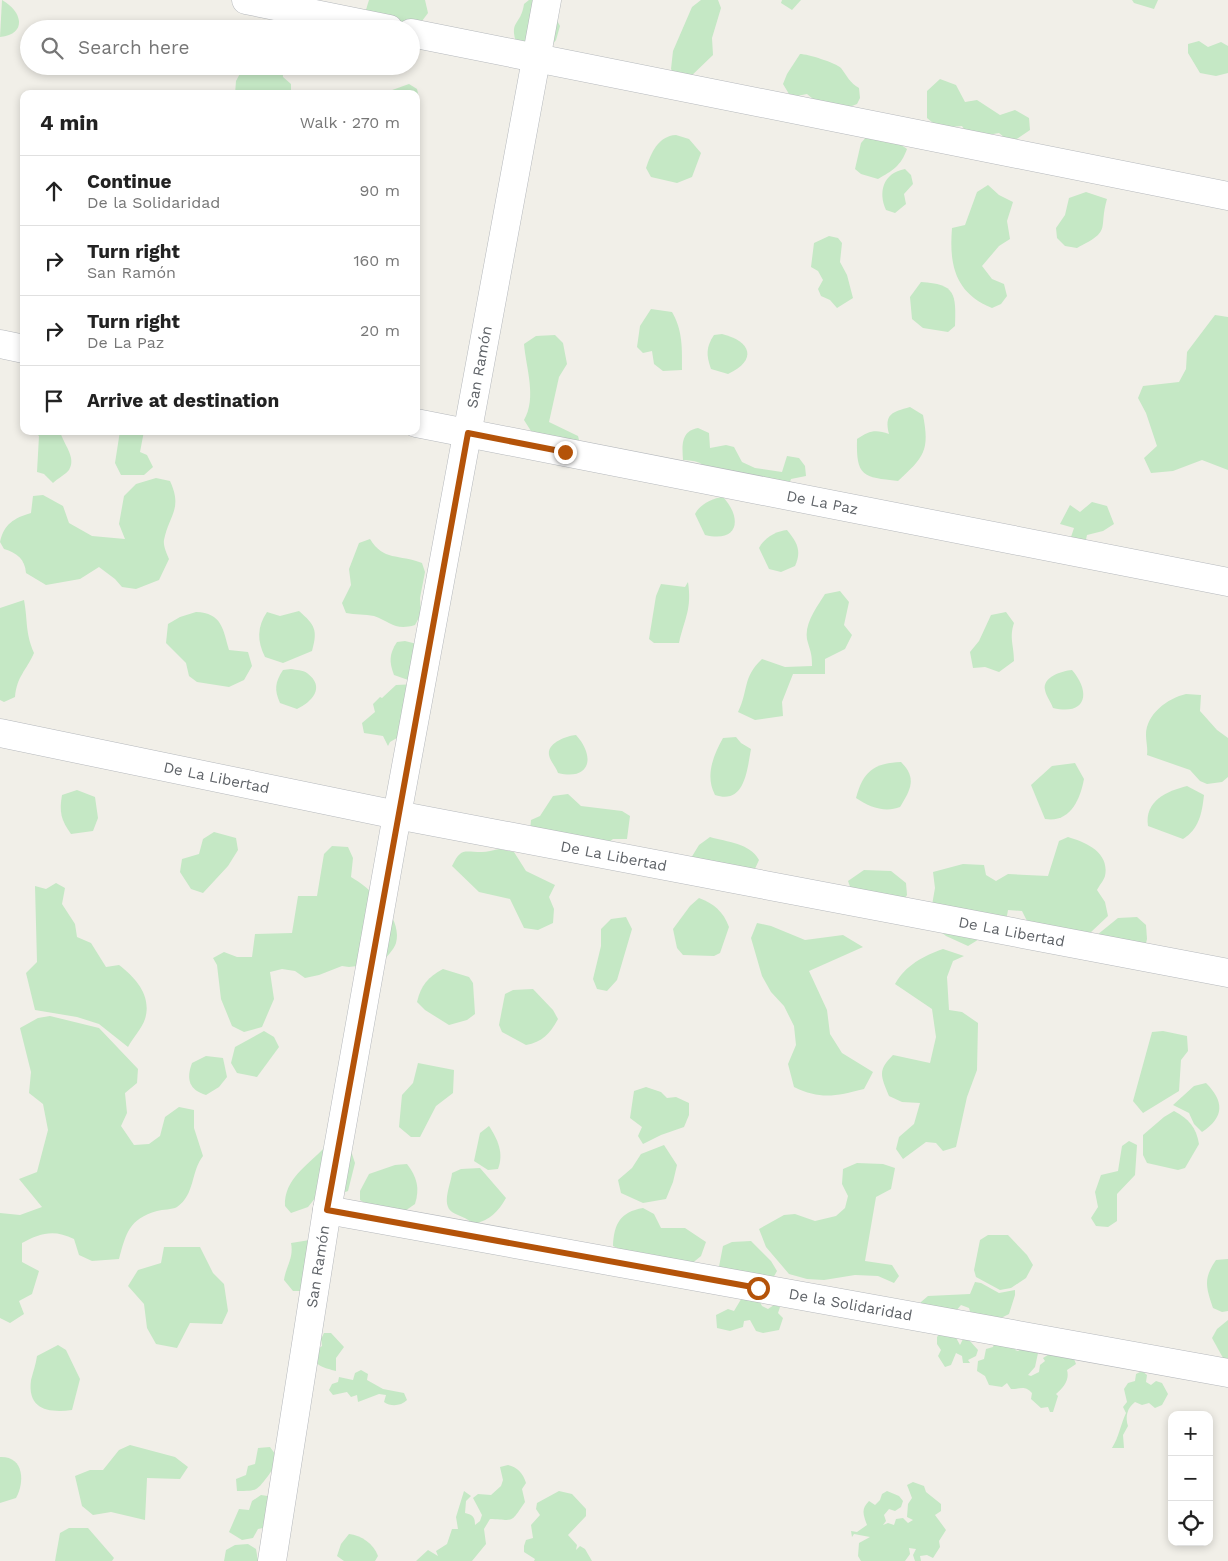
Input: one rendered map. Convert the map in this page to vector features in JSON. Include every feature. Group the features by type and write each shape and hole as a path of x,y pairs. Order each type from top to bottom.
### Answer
{"street":[{"path":"246,0 344,20"},
{"name":"San Ramón","path":"272,1561 327,1210 397,815 547,0"},
{"path":"420,35 1228,196"},
{"path":"0,344 20,347"},
{"name":"De La Paz","path":"420,425 1228,582"},
{"name":"De La Libertad","path":"0,734 397,815 1228,973"},
{"name":"De la Solidaridad","path":"327,1210 1228,1373"}],"green space":[{"path":"2,0 14,10 19,22 15,32 0,37"},
{"path":"369,0 425,0 428,13 420,21 392,20 365,13"},
{"path":"529,0 561,0 554,15 560,26 556,40 548,51 517,45 514,27 524,4"},
{"path":"701,0 718,0 721,8 712,38 713,55 688,79 676,78 671,69 673,51 692,7"},
{"path":"782,0 801,0 792,10 781,3"},
{"path":"1132,0 1158,0 1154,9 1134,3"},
{"path":"1199,41 1208,47 1221,42 1228,46 1228,73 1216,76 1200,73 1188,53 1188,44"},
{"path":"800,54 822,59 841,68 851,82 859,88 860,98 857,104 836,109 819,103 807,94 797,96 789,94 783,84"},
{"path":"239,75 283,75 291,84 291,90 235,90 236,81"},
{"path":"940,79 956,85 965,102 977,100 1000,115 1015,110 1029,118 1030,130 1011,143 999,133 970,138 962,126 939,128 927,118 927,91"},
{"path":"409,84 417,90 392,90"},
{"path":"869,134 897,142 907,149 902,160 888,173 878,179 861,174 855,169 861,143"},
{"path":"676,135 689,139 701,153 692,177 677,183 651,177 646,168 653,151 664,138"},
{"path":"905,169 911,175 913,184 904,194 906,204 895,213 886,210 882,197 884,184 892,175"},
{"path":"988,185 999,195 1013,202 1007,221 1010,239 999,246 982,266 992,279 1004,284 1007,296 1001,304 992,308 980,302 962,286 954,266 951,241 952,228 965,225 977,192"},
{"path":"1086,192 1107,199 1102,228 1096,237 1077,248 1065,246 1057,238 1056,228 1065,215 1069,198"},
{"path":"829,236 838,238 842,243 840,262 847,275 853,298 837,308 830,300 821,296 818,289 823,280 818,271 811,267 814,243"},
{"path":"921,282 941,285 951,293 955,306 955,326 948,332 923,328 912,319 910,297"},
{"path":"651,309 672,312 676,319 681,340 682,370 663,371 654,364 652,351 643,353 637,347 640,326"},
{"path":"1215,315 1228,317 1228,470 1202,460 1173,471 1151,473 1144,458 1157,446 1146,413 1138,398 1143,386 1179,382 1186,369 1187,352"},
{"path":"722,334 739,341 745,346 747,351 744,363 738,369 728,374 711,369 708,359 708,347 711,339 714,335"},
{"path":"555,335 563,343 567,364 559,377 549,422 578,436 580,444 531,431 524,420 530,402 530,383 524,344 536,336"},
{"path":"910,407 923,415 926,437 923,453 919,459 898,481 877,478 864,473 858,461 857,439 872,432 889,434 888,422 891,415 894,412"},
{"path":"698,428 709,433 710,448 726,445 734,447 742,462 755,468 782,472 787,456 799,458 805,466 806,476 791,479 788,487 709,472 698,462 683,460 683,444 686,435 688,432"},
{"path":"62,435 70,455 71,465 69,470 53,483 44,474 37,472 39,436"},
{"path":"119,435 143,435 140,452 147,455 153,467 144,475 121,475 115,463"},
{"path":"156,478 170,481 175,499 174,512 164,540 169,559 159,580 136,589 122,587 99,567 80,579 46,585 26,573 20,557 4,549 0,542 7,526 20,517 31,513 33,496 43,495 63,506 69,523 92,536 125,539 119,524 124,496 136,484"},
{"path":"723,497 733,513 734,527 725,536 705,535 695,514 707,502"},
{"path":"1092,502 1107,506 1114,524 1103,531 1087,535 1085,544 1075,543 1071,537 1074,528 1060,524 1070,505 1080,512"},
{"path":"787,530 798,551 795,566 781,572 769,569 759,548 771,536"},
{"path":"370,539 380,551 386,554 422,563 425,572 420,598 421,614 415,625 403,627 393,625 374,616 346,613 342,603 351,585 349,569 359,543"},
{"path":"688,582 689,599 687,613 679,643 654,643 649,639 656,596 661,584 685,587"},
{"path":"840,591 849,602 844,625 852,635 845,649 825,659 825,674 793,674 782,702 783,716 755,720 738,712 751,672 762,659 785,667 812,666 807,637 809,623 825,594"},
{"path":"24,600 28,633 34,653 20,679 15,697 4,702 0,700 0,608"},
{"path":"299,611 309,620 314,628 315,638 312,651 283,663 265,657 259,640 259,634 261,623 267,612 280,616"},
{"path":"196,612 211,615 216,619 223,629 229,650 248,652 252,666 244,680 229,687 197,682 189,676 186,663 166,643 168,624 180,617"},
{"path":"1006,612 1014,623 1012,637 1014,661 999,672 985,667 973,668 970,652 979,641 991,615"},
{"path":"405,641 421,645 411,681 394,675 391,666 391,654 394,646 397,642"},
{"path":"291,669 305,672 313,678 316,684 315,694 312,698 297,709 280,703 276,690 278,678 283,670"},
{"path":"1072,670 1082,686 1082,700 1073,709 1053,708 1046,694 1045,685 1050,678 1058,673"},
{"path":"417,684 402,735 390,742 388,746 383,736 364,733 362,723 375,712 373,704 380,697 382,698 396,685"},
{"path":"1186,694 1201,695 1200,711 1217,730 1228,738 1228,777 1222,782 1207,784 1200,781 1190,770 1147,755 1146,735 1150,720 1165,703"},
{"path":"576,735 586,751 588,759 586,765 577,774 558,773 549,755 549,751 558,741"},
{"path":"736,737 741,743 751,749 743,784 733,795 725,797 715,795 710,773 713,759 723,738"},
{"path":"901,762 909,773 911,784 900,807 894,809 877,808 856,798 866,775 876,767 883,764"},
{"path":"1075,763 1084,779 1080,795 1067,814 1054,819 1045,819 1031,785 1052,766"},
{"path":"1187,786 1204,795 1199,820 1193,830 1183,839 1148,826 1148,817 1153,804 1165,794"},
{"path":"77,790 95,797 98,818 93,831 71,834 62,816 61,801 62,795"},
{"path":"568,794 581,806 622,811 630,816 627,839 613,839 602,847 530,832 531,820 540,816 553,796"},
{"path":"214,832 236,838 238,850 228,866 203,893 191,889 180,872 182,859 199,854 203,839"},
{"path":"710,837 738,844 755,854 759,860 753,873 688,863 699,845"},
{"path":"1068,837 1095,849 1104,860 1106,868 1104,878 1097,890 1105,902 1108,916 1090,933 1032,931 1022,911 1008,910 1005,927 989,933 968,946 946,936 929,922 935,888 933,872 963,864 984,865 986,875 996,881 1008,874 1048,876 1059,841"},
{"path":"332,846 348,847 353,858 351,877 376,896 390,913 397,933 395,946 381,963 349,967 342,966 305,978 295,971 282,969 270,972 274,999 262,1027 244,1032 232,1026 221,999 217,965 213,958 224,952 237,957 252,957 255,934 292,933 298,896 317,896 324,854"},
{"path":"499,849 514,852 526,871 555,885 549,897 554,909 553,923 538,930 524,928 510,899 479,892 452,866 461,853"},
{"path":"864,870 891,871 906,883 907,895 900,906 853,895 848,881"},
{"path":"56,883 65,888 62,904 75,924 77,937 91,943 106,967 119,965 141,988 147,1011 142,1026 128,1047 99,1024 77,1017 35,1010 26,973 37,962 35,886 46,889"},
{"path":"699,898 717,909 729,927 720,953 714,956 683,955 677,948 673,929 690,906"},
{"path":"626,917 632,929 617,980 607,991 597,989 593,979 601,946 601,929 611,919"},
{"path":"1137,917 1146,925 1147,939 1145,947 1097,935 1118,918"},
{"path":"757,923 771,926 805,940 843,935 863,947 809,971 827,1010 830,1034 842,1053 873,1072 864,1089 829,1096 812,1094 794,1087 788,1064 796,1045 794,1026 784,1006 771,992 762,976 751,938"},
{"path":"943,949 964,956 953,961 947,977 949,1010 962,1012 978,1023 977,1070 967,1097 956,1147 943,1151 936,1143 926,1142 903,1159 896,1149 899,1137 914,1124 920,1103 902,1102 889,1096 882,1074 884,1065 893,1055 930,1063 936,1037 932,1009 895,984 910,966"},
{"path":"443,969 469,977 473,983 475,1014 467,1020 449,1025 425,1010 417,1002 426,982"},
{"path":"533,989 553,1010 558,1019 545,1036 537,1042 526,1045 502,1032 499,1025 505,994 513,990"},
{"path":"50,1016 99,1028 138,1069 137,1083 125,1093 127,1113 121,1126 134,1145 149,1144 160,1136 165,1117 179,1107 194,1110 194,1128 203,1156 196,1169 190,1190 183,1202 175,1208 159,1210 140,1218 130,1228 119,1259 92,1261 79,1255 74,1239 54,1233 41,1235 22,1243 22,1262 39,1271 32,1294 19,1301 24,1314 10,1323 0,1318 0,1213 20,1215 42,1207 19,1179 37,1172 48,1130 43,1104 29,1093 31,1072 20,1028 38,1018"},
{"path":"264,1031 274,1037 279,1047 257,1077 237,1073 231,1063 235,1047"},
{"path":"1163,1031 1187,1036 1188,1051 1181,1060 1179,1091 1143,1113 1133,1101 1152,1032"},
{"path":"206,1056 223,1058 227,1077 219,1087 206,1095 193,1087 190,1083 189,1074 192,1063"},
{"path":"418,1063 454,1070 453,1093 436,1106 420,1137 411,1137 399,1127 402,1095 413,1083"},
{"path":"1206,1083 1219,1102 1219,1109 1215,1121 1202,1132 1194,1124 1189,1113 1173,1105 1194,1086"},
{"path":"646,1087 661,1092 667,1098 676,1097 689,1103 689,1115 684,1127 643,1144 638,1136 642,1127 630,1118 634,1091"},
{"path":"1174,1111 1191,1124 1199,1144 1185,1168 1178,1170 1147,1163 1143,1155 1143,1135"},
{"path":"489,1126 495,1136 500,1152 500,1163 498,1169 488,1170 474,1161 480,1133"},
{"path":"1129,1141 1137,1145 1135,1175 1117,1194 1117,1221 1108,1227 1096,1226 1091,1218 1098,1207 1095,1192 1101,1175 1118,1171 1122,1146"},
{"path":"664,1145 677,1165 666,1199 643,1203 621,1193 618,1180 632,1168 641,1154"},
{"path":"325,1147 350,1148 355,1163 348,1191 332,1197 316,1197 308,1207 291,1213 285,1206 288,1188 292,1180"},
{"path":"857,1163 883,1164 895,1168 891,1189 876,1197 865,1261 892,1265 899,1276 894,1283 878,1276 855,1275 824,1280 807,1279 789,1274 766,1247 759,1229 784,1215 795,1214 815,1221 836,1216 845,1208 848,1196 842,1184 843,1169"},
{"path":"407,1164 417,1183 415,1204 392,1220 360,1200 360,1191 369,1174 395,1165"},
{"path":"480,1168 506,1198 493,1215 474,1224 452,1212 447,1204 447,1199 452,1173 461,1169"},
{"path":"643,1208 654,1214 661,1228 685,1228 706,1242 701,1256 673,1279 659,1265 654,1255 618,1249 613,1246 615,1231 620,1220 629,1213"},
{"path":"988,1235 1008,1235 1027,1255 1033,1265 1026,1278 1011,1288 1000,1290 976,1277 974,1270 980,1240"},
{"path":"310,1240 304,1291 293,1291 284,1280 291,1258 291,1243"},
{"path":"751,1241 771,1261 777,1271 769,1285 756,1294 762,1306 768,1309 774,1305 780,1307 778,1313 783,1318 779,1330 763,1333 756,1331 750,1320 744,1321 743,1327 730,1331 717,1328 716,1315 728,1309 734,1311 743,1296 717,1277 723,1246 732,1242"},
{"path":"164,1247 200,1247 213,1273 224,1284 228,1311 222,1324 190,1323 177,1348 156,1344 147,1328 144,1304 128,1286 138,1270 161,1263"},
{"path":"1228,1259 1228,1311 1222,1312 1213,1308 1207,1289 1207,1278 1216,1260"},
{"path":"975,1282 981,1283 999,1293 1015,1290 1009,1314 997,1320 972,1318 969,1308 961,1305 942,1327 920,1308 921,1302 928,1296 970,1294"},
{"path":"1228,1320 1228,1367 1212,1338 1217,1329"},
{"path":"941,1332 954,1334 960,1345 963,1339 969,1340 978,1350 976,1356 968,1360 970,1363 963,1363 962,1356 956,1353 951,1365 945,1367 938,1356 941,1350 937,1344 937,1337"},
{"path":"324,1333 331,1333 344,1347 336,1358 336,1371 321,1366 313,1358 312,1354 322,1346 321,1339"},
{"path":"996,1338 1017,1348 1015,1350 1018,1351 1025,1345 1038,1353 1035,1367 1028,1375 1031,1376 1039,1372 1040,1365 1045,1361 1043,1358 1051,1353 1071,1351 1076,1364 1067,1370 1067,1380 1056,1394 1058,1396 1053,1412 1050,1412 1048,1407 1041,1408 1031,1399 1032,1393 1027,1389 1011,1389 1007,1383 1002,1387 989,1385 985,1376 977,1371 978,1361 984,1359 986,1349 993,1347"},
{"path":"58,1345 66,1350 80,1379 72,1410 48,1410 41,1407 32,1398 31,1380 37,1356"},
{"path":"361,1370 368,1374 367,1380 383,1389 404,1393 407,1400 399,1405 390,1405 384,1402 386,1395 379,1394 358,1402 357,1395 351,1397 347,1392 333,1395 329,1390 332,1384 338,1382 339,1377 353,1380 355,1373"},
{"path":"1142,1371 1147,1375 1146,1382 1151,1385 1156,1381 1162,1383 1168,1394 1162,1405 1155,1408 1149,1403 1142,1405 1135,1402 1132,1404 1127,1413 1128,1426 1123,1435 1124,1448 1112,1448 1126,1413 1123,1407 1127,1402 1124,1389 1128,1383 1135,1381 1136,1374"},
{"path":"130,1445 175,1457 188,1467 180,1479 147,1478 145,1520 111,1512 93,1515 82,1506 75,1476 90,1470 103,1470 119,1450"},
{"path":"270,1447 278,1458 268,1476 256,1489 237,1491 236,1479 246,1475 248,1466 255,1464 258,1448"},
{"path":"0,1457 8,1458 18,1465 21,1485 16,1498 0,1503"},
{"path":"508,1465 514,1467 523,1476 526,1483 522,1489 525,1502 511,1519 490,1519 484,1529 486,1544 472,1561 416,1561 428,1550 438,1556 436,1551 447,1544 452,1529 458,1529 456,1517 464,1491 471,1496 466,1501 465,1513 473,1517 475,1525 480,1521 482,1515 473,1498 478,1494 491,1495 501,1486 503,1480 500,1467"},
{"path":"913,1482 924,1486 926,1492 941,1504 941,1511 935,1515 946,1530 939,1541 940,1547 933,1558 927,1555 920,1556 921,1561 915,1561 913,1555 916,1549 909,1548 910,1554 905,1561 861,1561 858,1556 859,1543 870,1537 854,1534 852,1537 851,1531 857,1532 867,1525 863,1512 866,1504 869,1501 875,1505 880,1500 882,1494 887,1491 899,1496 903,1501 901,1507 895,1511 889,1509 884,1515 886,1521 883,1525 888,1523 894,1525 896,1519 903,1518 908,1523 913,1520 907,1517 908,1504 912,1498 907,1485"},
{"path":"559,1491 572,1494 586,1509 586,1516 568,1535 577,1545 576,1550 580,1546 585,1549 592,1561 534,1561 535,1559 524,1552 526,1540 533,1538 531,1525 540,1515 536,1509 537,1503"},
{"path":"261,1495 274,1497 273,1526 258,1529 253,1538 242,1540 229,1532 239,1509 249,1510 252,1501"},
{"path":"69,1528 88,1528 114,1558 112,1561 55,1561 60,1533"},
{"path":"349,1534 358,1536 370,1544 378,1556 375,1561 344,1561 337,1556 341,1544"},
{"path":"248,1544 256,1549 258,1561 224,1561 226,1550 235,1545"}],"route":[{"path":"565,452 468,433 397,815 327,1210 758,1288"}]}
